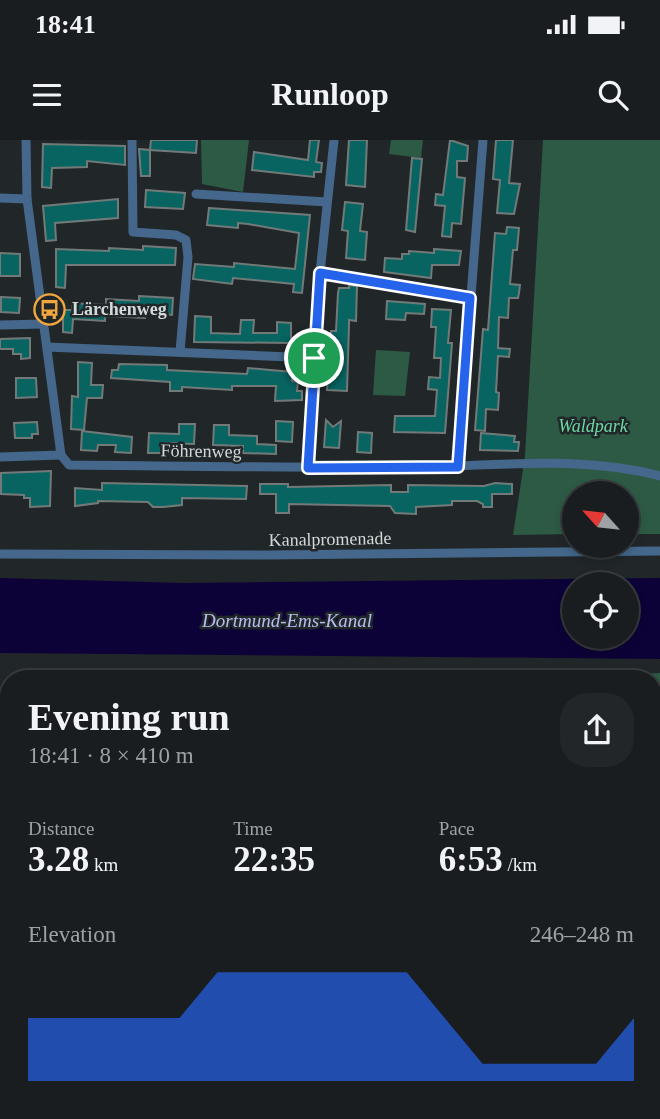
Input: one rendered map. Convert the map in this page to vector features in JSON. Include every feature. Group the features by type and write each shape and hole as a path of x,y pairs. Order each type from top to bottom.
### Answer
{"street":[{"path":"0,457 61,455 27,199 26,140"},
{"path":"132,140 132,232 176,235 186,240 188,257 180,352"},
{"path":"308,468 320,273 334,140"},
{"path":"458,467 482,140"},
{"path":"196,194 327,202"},
{"path":"0,198 27,199"},
{"path":"320,273 470,298"},
{"path":"0,325 44,324"},
{"path":"47,346 314,358"},
{"name":"Föhrenweg","path":"61,455 69,465 308,468 458,467 567,461 625,467 660,476"},
{"name":"Kanalpromenade","path":"0,554 660,551"}],"green space":[{"path":"201,140 249,140 243,192 202,184"},
{"path":"391,140 423,140 421,158 389,154"},
{"name":"Waldpark","path":"543,140 660,140 660,534 639,534 639,481 562,481 562,534 513,535 525,456"},
{"path":"376,350 410,352 405,396 373,395"}],"water":[{"name":"Dortmund-Ems-Kanal","path":"0,578 183,583 562,579 562,649 639,649 639,578 660,578 660,659 0,653"}],"building":[{"path":"151,140 197,140 196,153 150,150"},
{"path":"310,140 319,140 316,162 322,163 321,172 314,172 314,177 252,170 254,152 308,160"},
{"path":"349,140 367,140 365,187 346,185"},
{"path":"450,140 468,146 467,161 457,161 457,177 465,178 461,224 452,223 451,237 442,236 445,206 435,205 436,194 443,195"},
{"path":"496,140 513,140 509,183 520,184 514,214 497,213 500,180 493,179"},
{"path":"43,144 125,146 125,165 87,161 87,167 52,168 51,188 42,187"},
{"path":"139,149 150,150 150,176 141,176"},
{"path":"412,158 422,159 415,232 406,230"},
{"path":"146,190 185,193 183,209 145,207"},
{"path":"118,199 118,218 55,223 56,240 46,241 43,206"},
{"path":"345,202 363,204 360,231 367,232 365,260 346,258 348,231 342,230"},
{"path":"209,208 310,215 302,293 293,292 294,284 233,278 232,284 193,279 195,264 234,267 234,263 295,269 299,233 238,223 238,228 207,225"},
{"path":"507,227 519,228 517,250 513,250 510,284 520,285 518,298 509,298 508,318 499,317 498,348 510,349 509,357 498,356 498,410 486,409 485,431 475,430 483,329 488,330 495,233 506,234"},
{"path":"143,246 176,248 175,265 66,265 65,288 56,287 56,249 143,250"},
{"path":"434,249 461,251 459,265 432,265 431,278 384,272 385,258 402,259 402,254 409,254 409,251 434,253"},
{"path":"0,253 20,254 20,276 0,276"},
{"path":"349,285 357,286 356,321 349,320 347,391 327,390 331,331 336,331 339,288 349,288"},
{"path":"139,296 173,298 172,315 145,312 145,318 105,316 105,321 73,319 72,333 63,332 63,310 72,310 72,303 106,305 106,299 139,301"},
{"path":"1,297 20,298 19,313 1,312"},
{"path":"387,301 425,304 424,314 406,313 405,320 386,319"},
{"path":"432,309 451,310 448,343 452,343 445,433 394,432 395,416 435,416 437,390 428,389 429,377 440,378 441,358 434,358 436,327 431,327"},
{"path":"195,316 211,317 211,333 240,334 241,320 254,320 253,333 277,333 277,322 291,323 291,343 194,342"},
{"path":"30,338 30,358 21,359 21,354 13,354 13,349 0,349 0,339"},
{"path":"78,362 92,363 91,385 103,385 102,398 87,398 84,430 71,429 72,396 78,397"},
{"path":"119,364 167,365 167,370 247,374 248,368 292,372 292,381 298,382 297,391 302,391 302,400 275,401 276,386 232,386 232,390 182,387 182,391 170,391 170,382 111,378 112,370 118,370"},
{"path":"16,378 36,378 37,397 16,398"},
{"path":"326,420 333,427 341,421 339,448 324,447"},
{"path":"276,421 293,422 292,442 276,441"},
{"path":"37,422 38,434 32,434 32,438 15,438 14,423"},
{"path":"179,424 195,424 194,444 164,443 164,453 148,453 149,433 179,434"},
{"path":"214,425 229,425 229,435 257,436 257,444 276,445 276,454 243,453 243,446 213,445"},
{"path":"82,431 132,437 131,453 115,452 116,445 98,445 97,451 81,450"},
{"path":"358,432 372,433 371,453 357,452"},
{"path":"481,433 515,436 514,442 519,442 518,451 480,450"},
{"path":"51,471 50,506 30,507 30,498 24,498 24,495 1,494 1,473"},
{"path":"102,483 247,486 246,499 182,498 182,505 163,507 153,507 148,502 98,501 75,506 75,488 102,490"},
{"path":"495,483 512,484 512,494 492,494 492,507 483,507 483,504 477,501 452,501 452,505 416,507 416,514 395,513 390,506 289,504 289,513 276,513 276,494 260,494 260,484 288,484 288,487 391,485 391,492 408,492 408,485 484,486"}],"place":[{"name":"Lärchenweg","path":"49,309"}],"route":[{"path":"320,273 470,298 458,467 308,468 314,358 320,273"}]}
